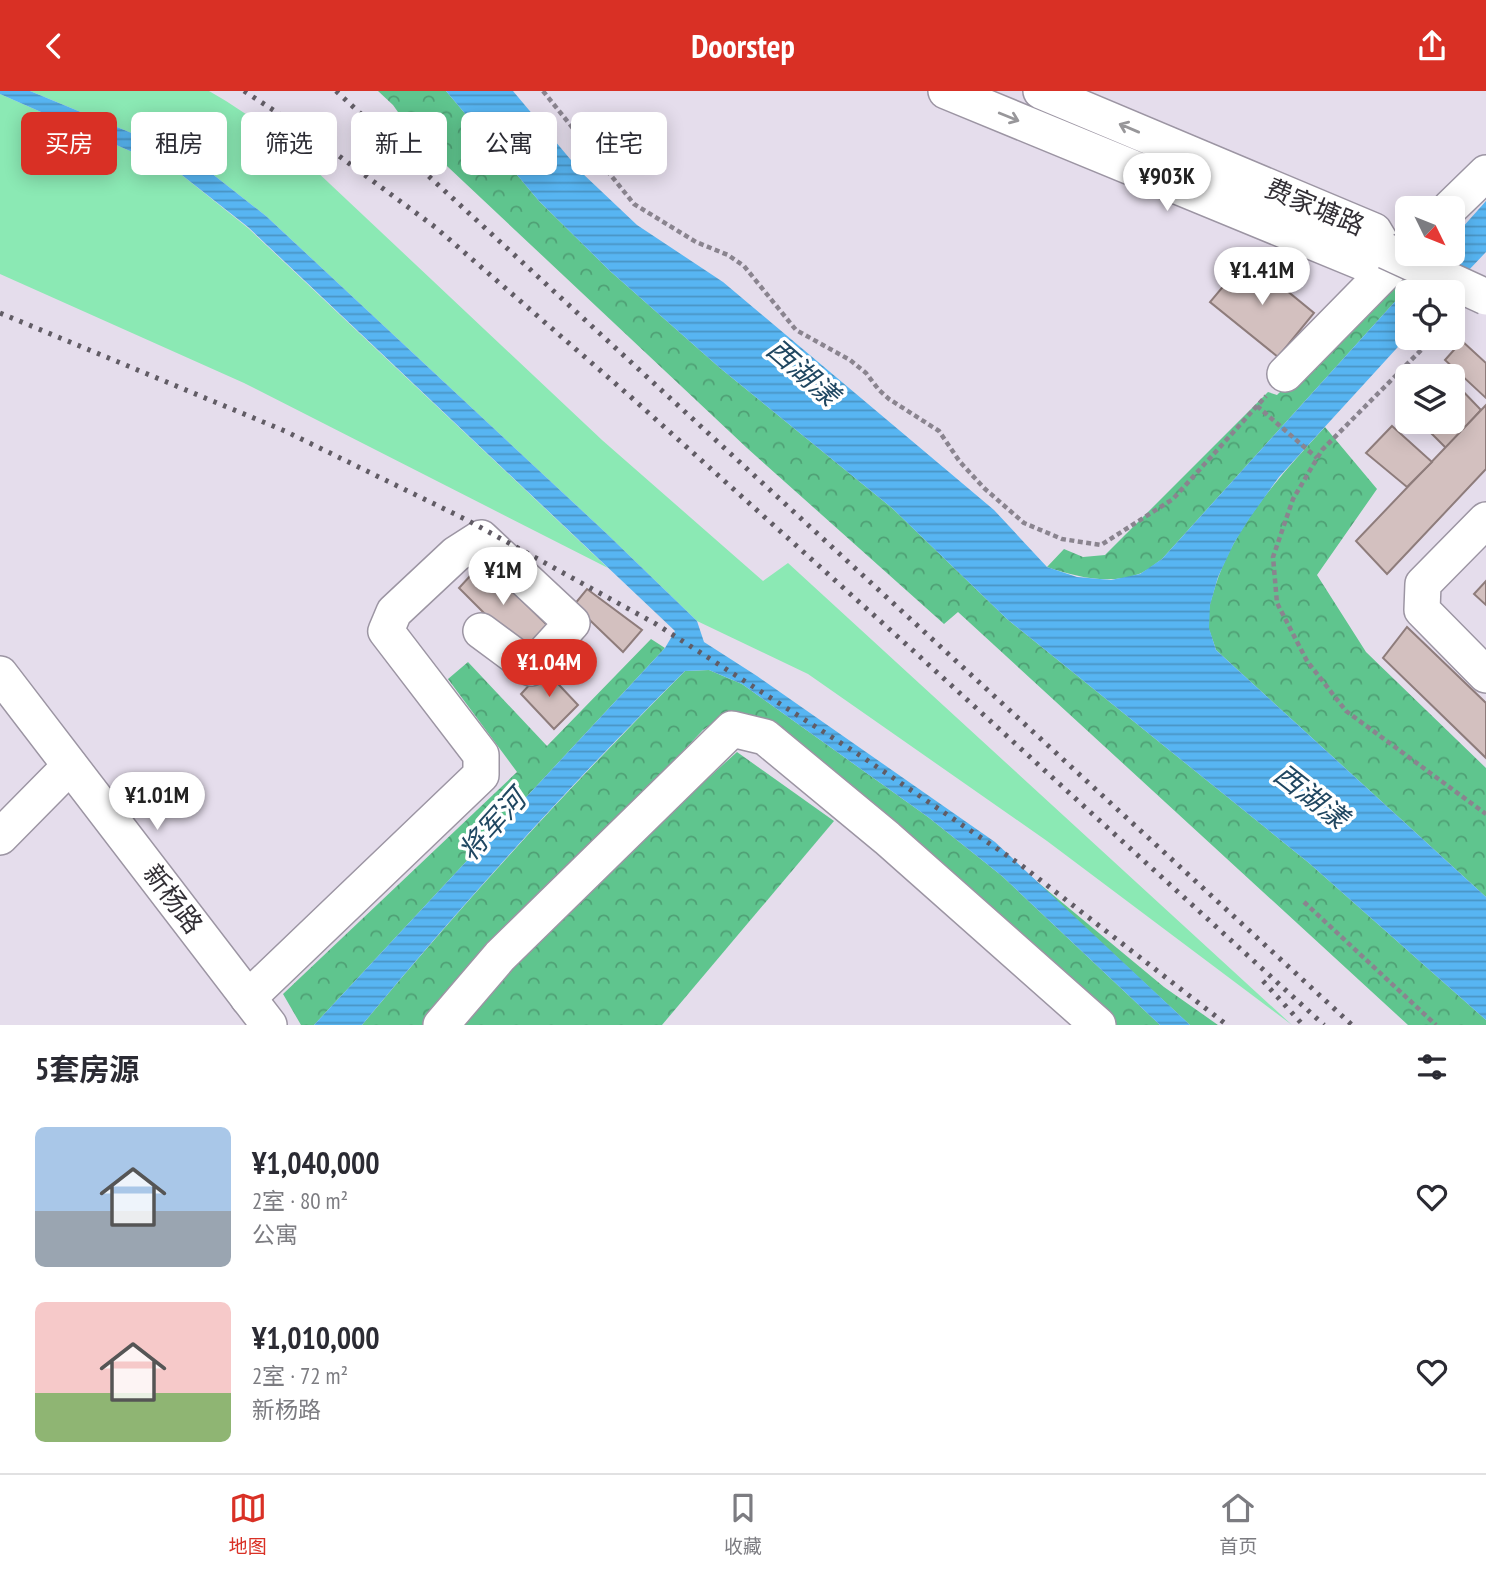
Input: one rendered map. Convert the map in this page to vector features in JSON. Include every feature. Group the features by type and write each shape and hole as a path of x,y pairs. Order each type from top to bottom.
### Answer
{"street":[{"name":"费家塘路","path":"1041,91 1374,231 1395,249"},
{"name":"费家塘路","path":"967,95 1364,263 1395,252"},
{"path":"1462,196 1486,173"},
{"path":"1285,375 1395,253"},
{"name":"费家塘路","path":"1426,266 1486,297"},
{"path":"1486,520 1423,584 1422,610 1486,675"},
{"path":"248,998 481,775 481,755 386,631 394,612 456,554 481,538 572,624 531,668 481,631"},
{"name":"新杨路","path":"0,674 269,1025"},
{"path":"440,1025 500,955 732,729 765,737 887,838 1098,1025"},
{"path":"0,838 70,766"}],"path":[{"path":"543,91 634,204 696,243 728,255 744,266 796,330 850,361 866,373 889,399 939,431 960,462 984,488 1024,523 1062,539 1101,545 1173,499 1285,375"},
{"path":"1421,350 1322,450 1293,499 1273,557 1277,603 1307,661 1346,711 1486,814"},
{"path":"1257,406 1317,458"},
{"path":"1304,902 1436,1025"}],"green space":[{"path":"30,91 209,91 243,112 241,175 320,175 602,440 763,581 788,563 1292,1025 1047,841 808,674 697,621 266,216 214,175 227,175 227,112 131,112 131,133 117,127 117,112 81,112"},
{"path":"378,91 446,91 464,112 461,112 461,175 517,175 539,201 610,271 720,368 892,508 1007,619 1309,863 1486,1020 1486,1025 1408,1025 958,612 944,624 747,448 447,166 447,112 398,112"},
{"path":"0,94 41,112 21,112 21,175 117,175 117,145 131,151 131,175 182,175 248,228 608,568 244,383 0,274"},
{"path":"1405,266 1427,266 1414,280 1395,280 1395,302 1162,559 1139,574 1116,579 1081,577 1047,567 1064,549 1083,557 1105,555 1268,392 1277,395"},
{"path":"1325,427 1377,489 1317,575 1366,652 1486,768 1486,897 1216,650 1208,624 1209,613 1215,587 1234,542 1261,501"},
{"path":"651,639 665,648 314,1025 301,1025 283,994 517,772 448,679 468,662 547,746"},
{"path":"709,670 742,684 928,817 1002,876 1160,1025 1110,1025 726,714 703,730 424,1025 362,1025 560,800 685,671"},
{"path":"737,752 834,821 662,1025 463,1025 556,916"},
{"path":"1023,870 1164,987 1218,1025 1190,1025"}],"water":[{"path":"0,91 30,91 81,112 41,112 0,94"},
{"path":"446,91 513,91 531,112 464,112"},
{"path":"117,127 131,133 131,151 117,145"},
{"name":"西湖漾","path":"557,143 571,160 571,175 584,175 637,225 723,282 994,510 1047,567 1077,577 1111,580 1140,574 1162,559 1395,302 1395,350 1279,477 1249,519 1218,577 1210,605 1209,628 1216,650 1486,897 1486,1020 1309,863 1007,619 892,508 720,368 610,271 539,201 517,175 557,175"},
{"path":"182,175 214,175 266,216 697,621 704,642 995,842 1190,1025 1160,1025 1002,876 928,817 742,684 709,670 685,671 643,713 519,844 362,1025 314,1025 665,648 675,631 248,227"},
{"path":"1486,201 1486,252 1459,280 1414,280 1427,266 1465,266 1465,225"}],"building":[{"path":"1247,258 1314,313 1278,357 1210,302"},
{"path":"1465,344 1486,363 1486,398 1465,379 1465,364 1449,364 1445,360 1454,350 1465,350"},
{"path":"1465,393 1481,410 1465,427"},
{"path":"1486,405 1486,469 1387,574 1356,541 1458,434 1465,434 1465,427"},
{"path":"1392,426 1395,434 1401,434 1432,462 1407,487 1366,453"},
{"path":"1432,434 1459,434 1446,448"},
{"path":"483,562 548,626 522,651 459,588"},
{"path":"1486,581 1486,605 1474,594"},
{"path":"587,589 642,630 623,652 574,605"},
{"path":"1407,627 1486,703 1486,758 1383,658"},
{"path":"544,669 578,705 554,729 521,694"}],"railway":[{"path":"244,91 304,130 435,227 632,398 1324,1025"},
{"path":"336,91 1352,1025"},
{"path":"0,313 285,431 467,520 656,624 861,756 1021,865 1227,1025"},
{"path":"1263,981 1303,1025"}],"water label":[{"name":"将军河","path":"492,825"}]}
